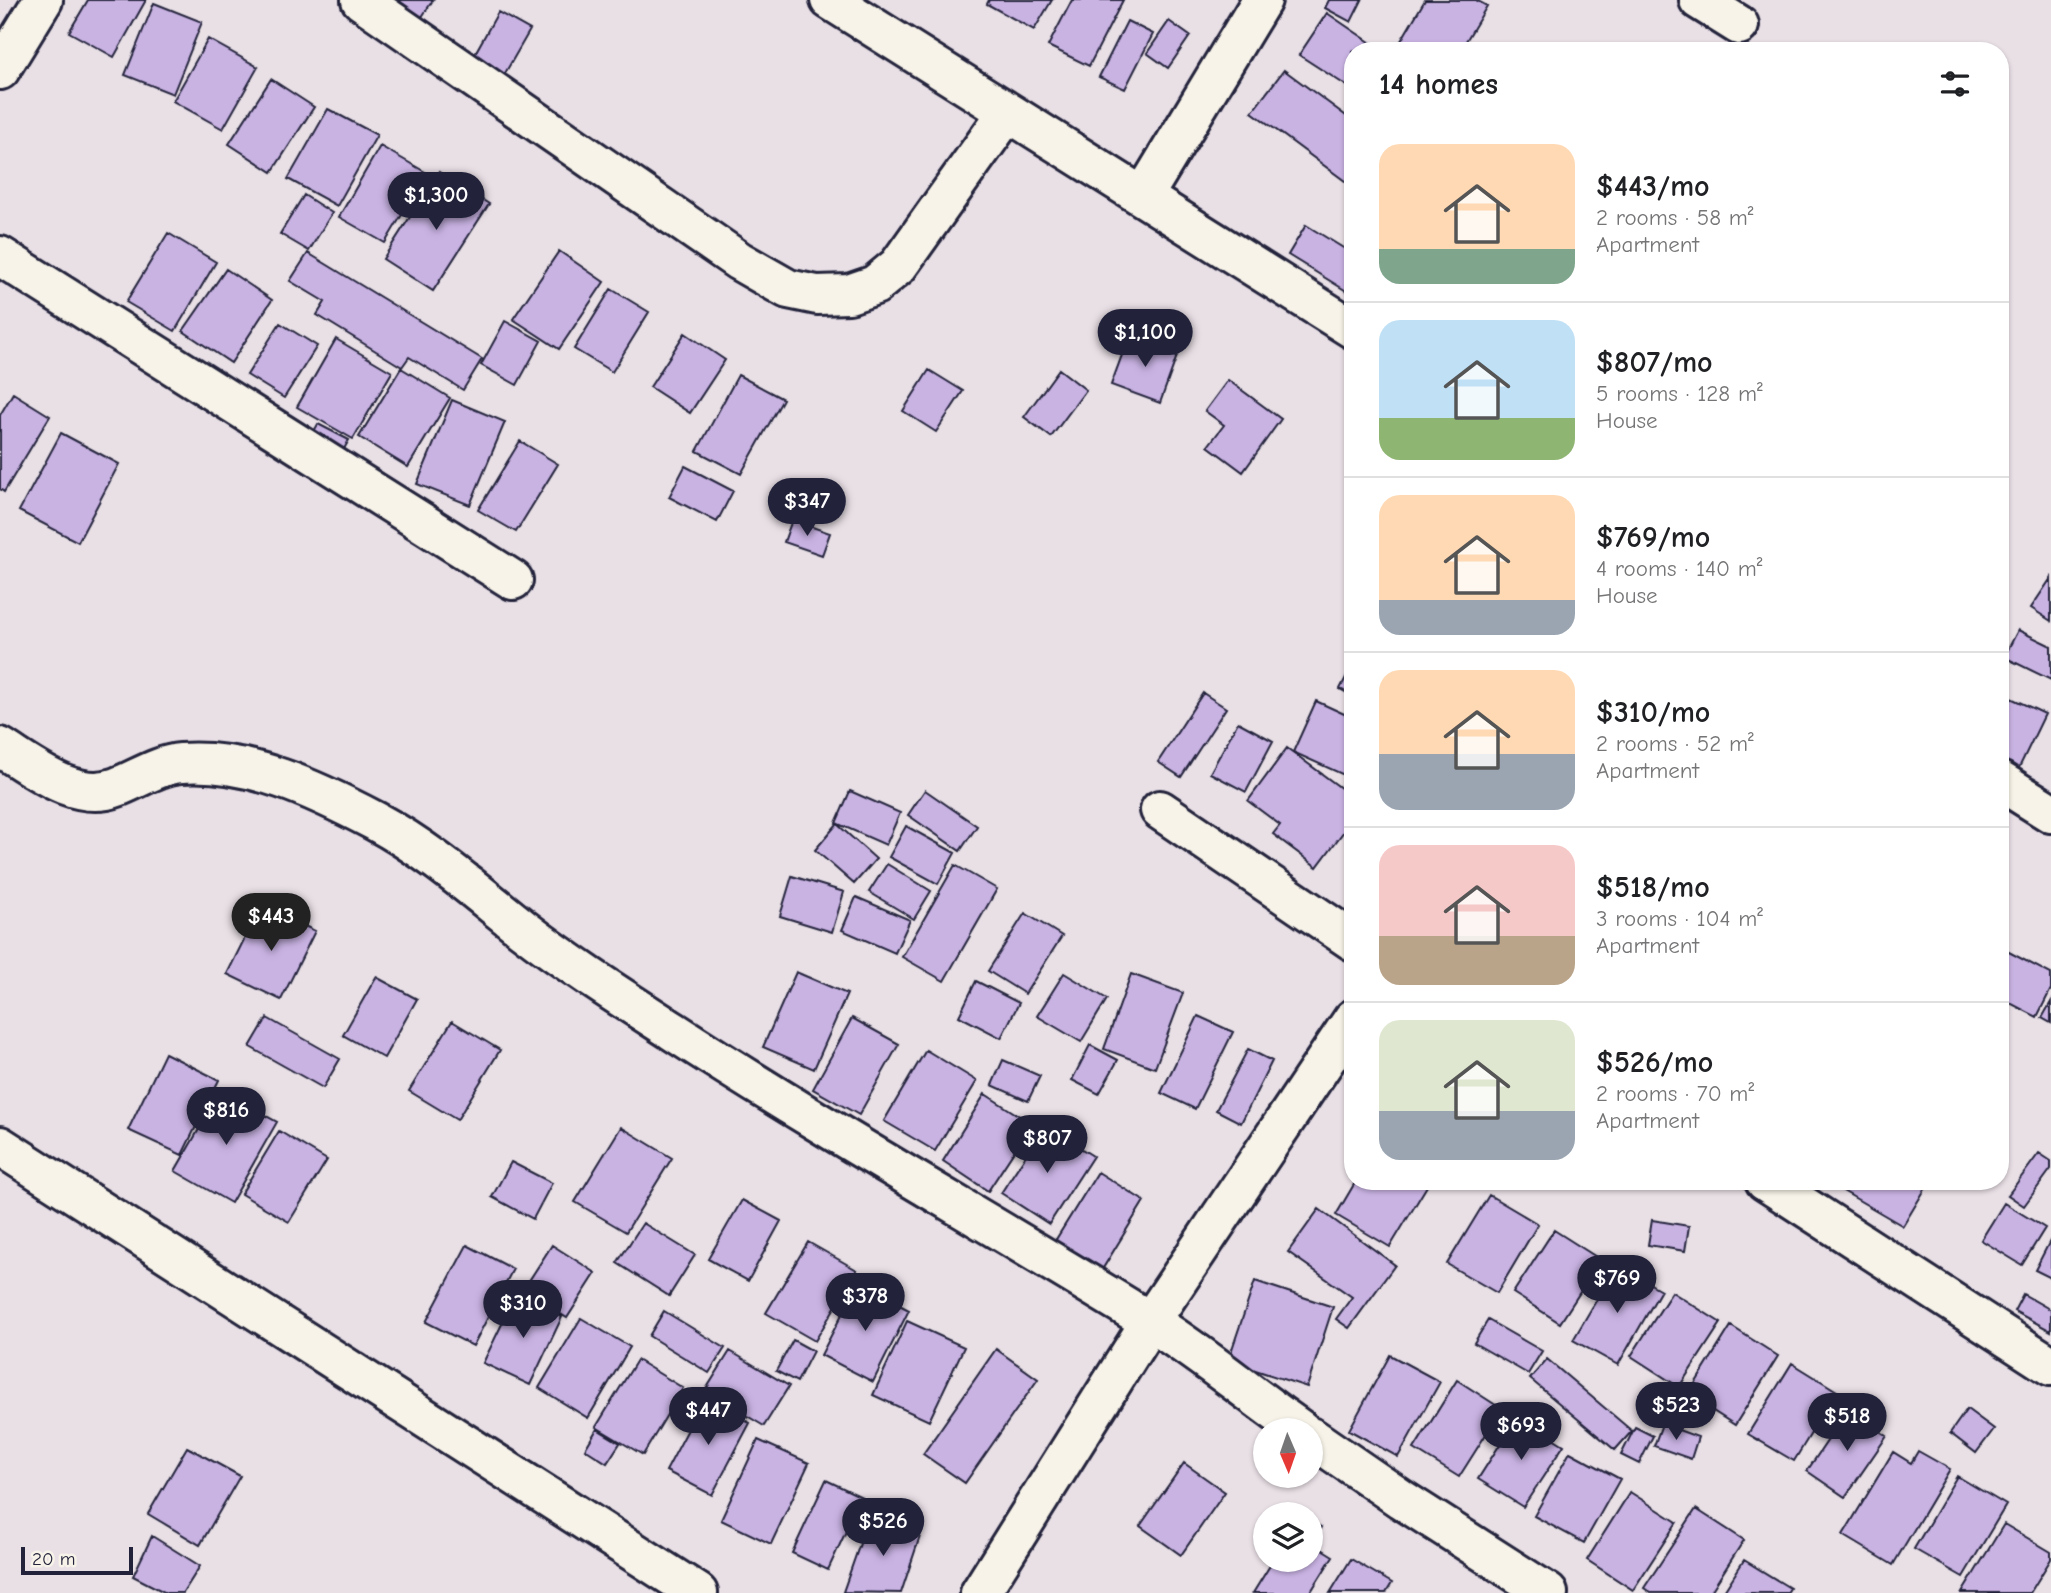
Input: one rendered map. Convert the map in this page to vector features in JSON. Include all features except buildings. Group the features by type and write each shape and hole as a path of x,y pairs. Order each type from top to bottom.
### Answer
{"street":[{"path":"0,70 43,0"},
{"path":"361,0 739,261 788,289 817,295 849,294 875,285 898,266 1007,113"},
{"path":"830,0 1344,323"},
{"path":"1144,195 1262,0"},
{"path":"1699,0 1739,25"},
{"path":"0,256 513,580"},
{"path":"0,747 59,782 90,793 116,788 146,773 178,763 215,764 284,778 377,822 442,862 525,930 621,997 784,1103 1150,1322 1284,1418"},
{"path":"2009,787 2051,813"},
{"path":"1160,810 1344,935"},
{"path":"979,1593 1150,1322 1344,1032"},
{"path":"0,1146 698,1593"},
{"path":"1779,1190 2051,1366"},
{"path":"1323,1445 1401,1499 1548,1593"}]}
